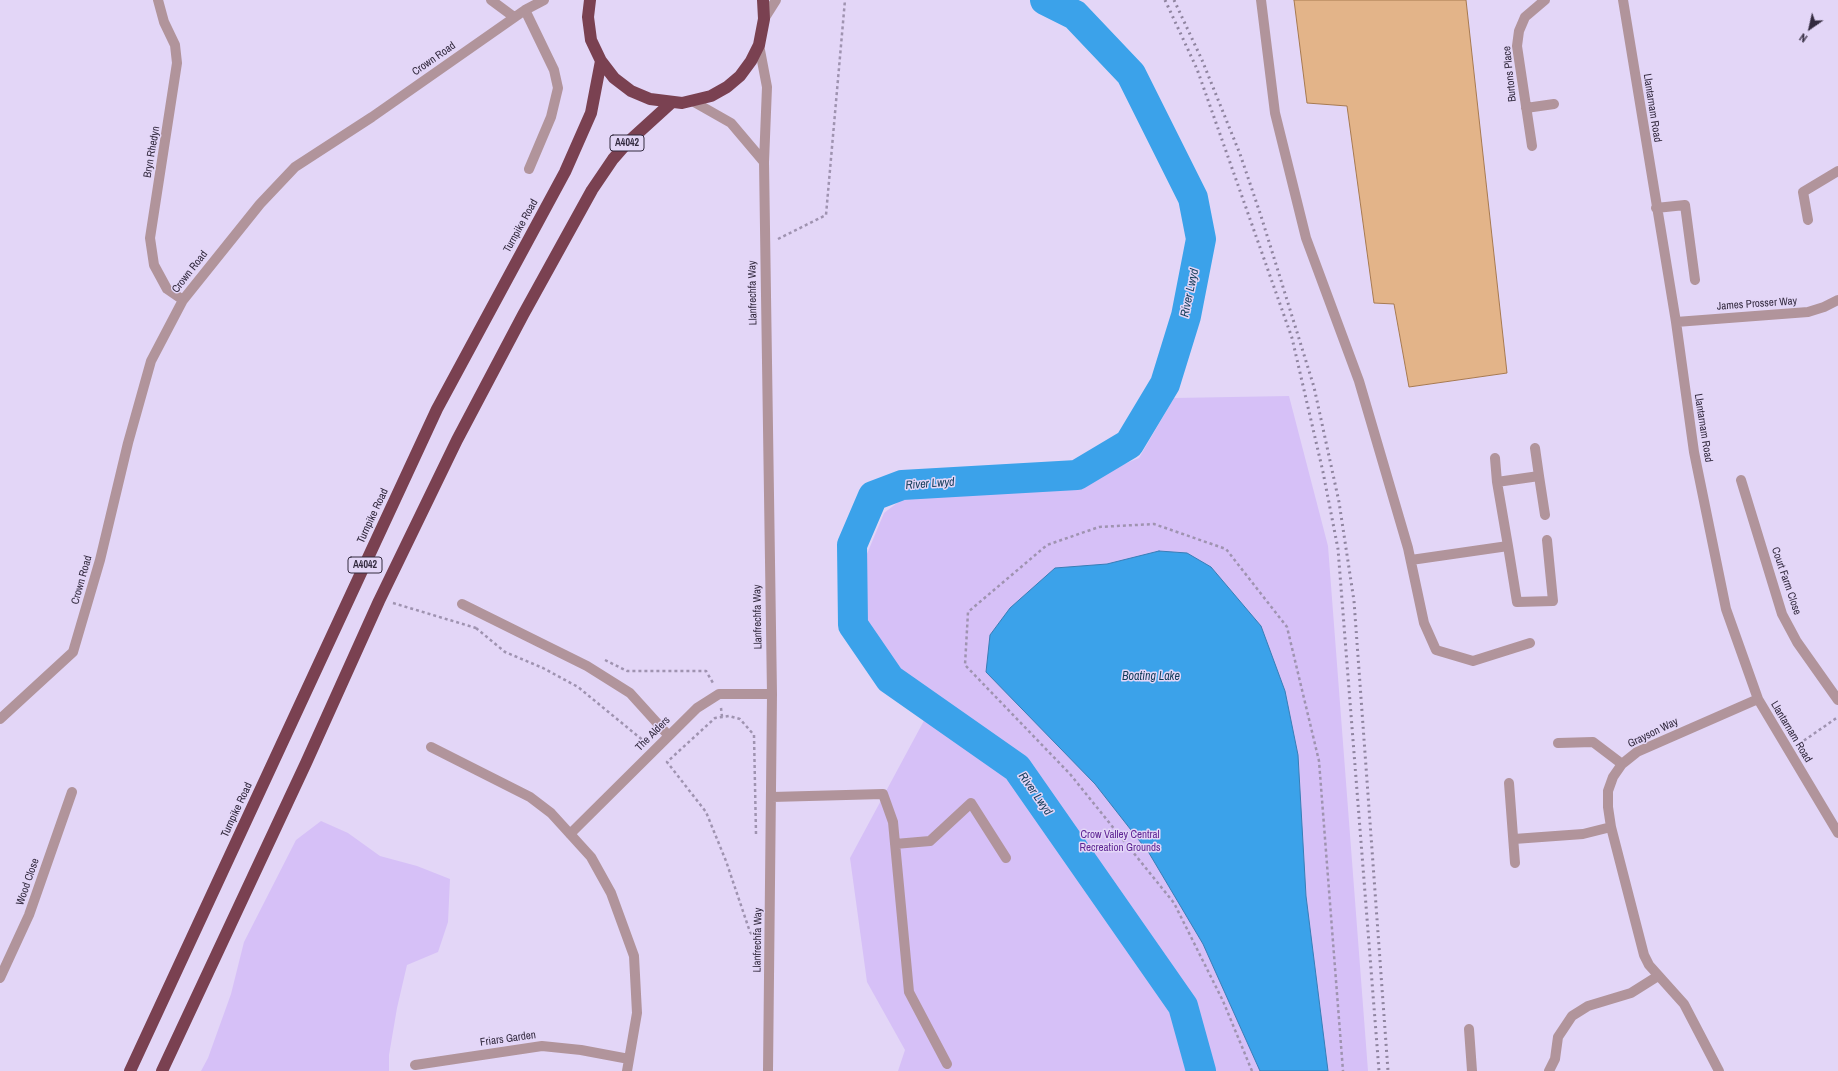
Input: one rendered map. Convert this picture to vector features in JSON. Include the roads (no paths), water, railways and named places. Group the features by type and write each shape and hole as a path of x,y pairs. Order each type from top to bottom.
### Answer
{"highway":[{"path":"590,0 588,17 591,40 601,61 614,78 631,91 650,99 671,103 694,102 711,96 727,87 740,76 751,61 759,45 764,19 763,0"},
{"name":"Turnpike Road","path":"130,1071 437,409 565,172 592,113 601,61"},
{"name":"A4042","path":"162,1071 383,594 457,440 519,322 592,190 613,159 627,142 671,103"}],"street":[{"name":"Bryn Rhedyn","path":"158,0 164,22 175,45 177,63 150,238 154,265 167,288 182,300"},
{"path":"491,0 514,17"},
{"name":"Crown Road","path":"0,719 73,652 100,560 128,443 152,361 182,300 260,204 295,168 372,117 514,17 544,0"},
{"path":"764,19 776,0"},
{"path":"1261,0 1275,113 1306,238 1359,381 1411,560 1424,623 1436,650 1473,661 1530,643"},
{"name":"Burtons Place","path":"1532,146 1519,63 1519,32 1525,17 1545,0"},
{"name":"Llantarnam Road","path":"1623,0 1656,208 1676,322 1694,452 1726,609 1758,699 1838,833"},
{"path":"525,10 554,70 558,88 551,117 529,169"},
{"name":"Llanfrechfa Way","path":"759,45 767,87 764,162 772,694 768,1071"},
{"path":"694,102 731,122 764,162"},
{"name":"Burtons Place","path":"1526,108 1554,104"},
{"path":"1808,220 1803,192 1838,171"},
{"path":"1656,208 1685,205 1695,280"},
{"name":"James Prosser Way","path":"1676,322 1808,312 1824,307 1838,300"},
{"path":"1535,448 1545,515"},
{"path":"1495,458 1497,482 1517,602 1553,601 1547,540"},
{"path":"1497,482 1539,476"},
{"name":"Court Farm Close","path":"1742,480 1782,614 1797,642 1838,700"},
{"path":"1411,560 1508,546"},
{"path":"462,604 588,666 630,693 668,735"},
{"name":"The Alders","path":"570,834 668,735 697,708 719,694 772,694"},
{"name":"Grayson Way","path":"1719,1071 1684,1004 1649,965 1644,955 1611,827 1608,807 1608,791 1613,777 1622,764 1638,752 1758,699"},
{"path":"1558,743 1594,742 1622,764"},
{"path":"431,747 530,797 551,814 591,857 611,893 634,956 637,1013 627,1071"},
{"path":"1509,783 1515,863"},
{"name":"Wood Close","path":"0,978 29,915 72,792"},
{"path":"772,797 883,794 893,822 909,992 948,1064"},
{"path":"895,844 930,841 970,803 1006,858"},
{"path":"1514,840 1577,834 1611,827"},
{"path":"1549,1071 1555,1059 1558,1037 1572,1016 1588,1006 1631,993 1658,976"},
{"path":"1469,1029 1472,1071"},
{"name":"Friars Garden","path":"415,1065 542,1046 582,1050 629,1059"}],"water":[{"name":"Boating Lake","path":"1159,551 1187,553 1211,567 1261,626 1285,691 1298,755 1306,896 1328,1071 1260,1071 1203,944 1149,853 1095,784 986,672 990,635 1010,608 1055,568 1107,564"}],"waterway":[{"name":"River Lwyd","path":"1045,0 1075,15 1131,74 1193,198 1201,239 1186,316 1165,384 1129,444 1077,475 902,485 873,496 852,545 853,625 890,679 1017,768 1183,1006 1201,1071"}],"railway":[{"path":"1165,0 1197,69 1292,338 1323,472 1338,549 1379,1071"},
{"path":"1174,0 1202,60 1240,154 1261,216 1314,387 1339,502 1354,601 1388,1071"}],"park label":[{"name":"Crow Valley Central Recreation Grounds","path":"1120,841"}]}
